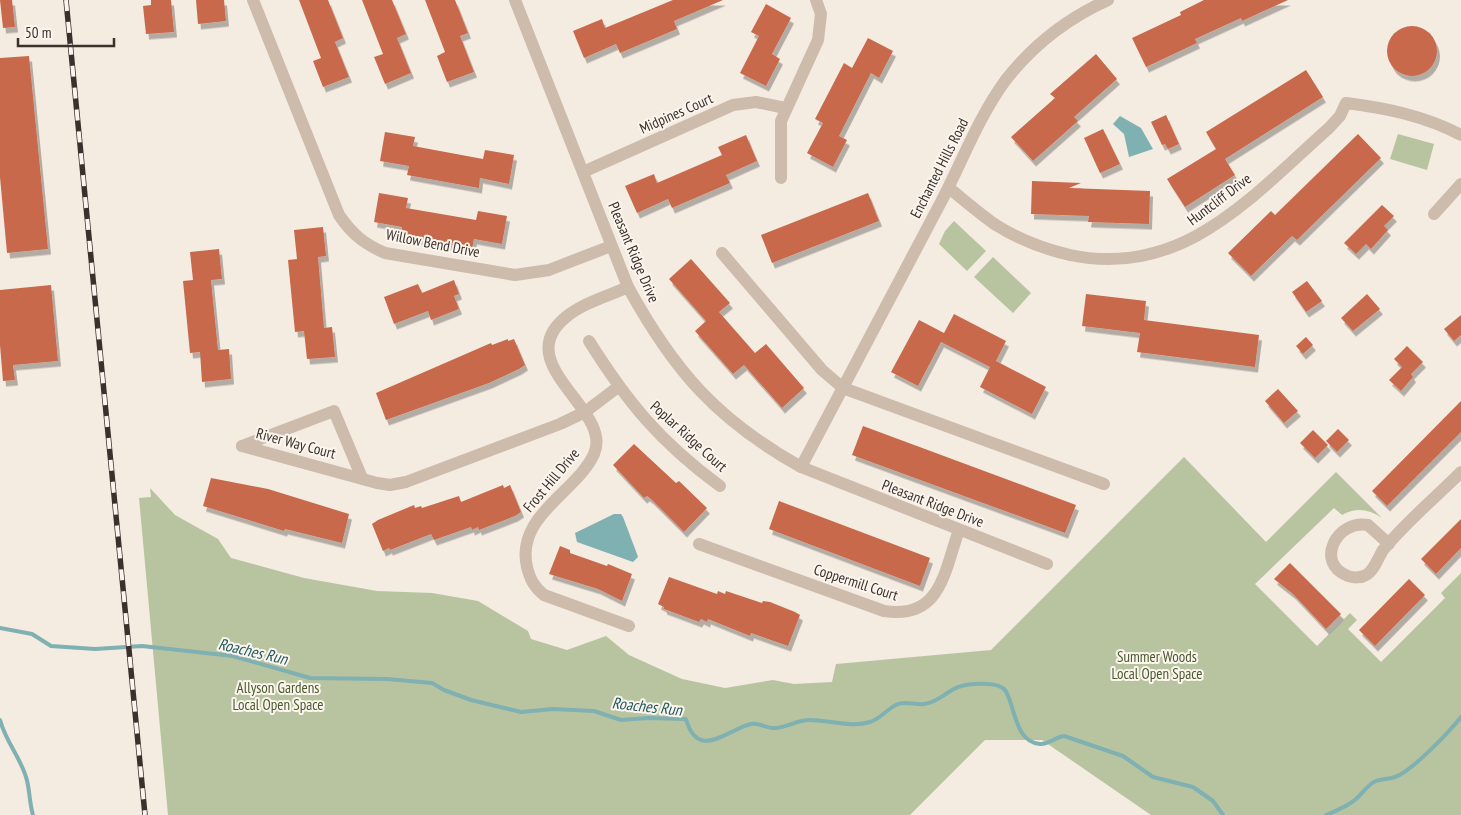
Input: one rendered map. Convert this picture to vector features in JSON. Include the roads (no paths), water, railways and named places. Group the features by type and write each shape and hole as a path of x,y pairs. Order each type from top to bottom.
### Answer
{"street":[{"name":"Willow Bend Drive","path":"253,0 339,215 352,234 366,245 385,253 515,275 549,270 611,246"},
{"name":"Pleasant Ridge Drive","path":"515,0 628,287 652,332 677,366 699,391 738,426 769,449 801,467 1046,564"},
{"path":"781,178 781,121 785,108 818,40 821,14 816,0"},
{"name":"Enchanted Hills Road","path":"801,467 949,188 986,111 1012,73 1032,51 1056,30 1077,16 1108,0"},
{"name":"Midpines Court","path":"583,172 733,105 756,102 785,108"},
{"name":"Huntcliff Drive","path":"949,188 996,225 1028,242 1056,252 1084,258 1108,260 1133,258 1158,253 1187,242 1216,225 1329,128 1340,116 1346,103 1412,115 1444,126 1461,135"},
{"path":"1434,214 1461,184"},
{"path":"722,253 822,370 843,388 1104,484"},
{"name":"Frost Hill Drive","path":"628,287 578,309 565,317 556,328 551,339 549,354 552,366 585,412 596,435 594,454 537,520 529,534 525,561 529,576 535,587 544,595 629,626"},
{"name":"Poplar Ridge Court","path":"589,340 618,387 640,415 666,442 720,486"},
{"path":"585,412 618,387"},
{"name":"River Way Court","path":"362,478 334,411 242,446 362,478 390,485 421,478 536,434 585,412"},
{"path":"1388,544 1368,524 1352,524 1333,543 1331,558 1344,574 1354,578 1368,575 1388,544 1461,472"},
{"name":"Coppermill Court","path":"699,544 884,611 899,614 911,612 933,597 958,530"}],"water":[{"path":"1120,116 1141,128 1153,149 1129,157 1124,134 1113,124"},
{"path":"614,514 621,514 623,517 638,557 633,562 577,542 575,533"}],"waterway":[{"name":"Roaches Run","path":"0,628 32,634 51,646 95,649 142,646 233,656 310,678 387,679 432,683 444,690 471,700 521,712 553,709 594,711 621,720 648,718 686,719 691,732 698,739 706,741 714,740 751,724 773,728 809,720 863,724 873,721 898,704 928,703 962,686 992,684 1005,690 1016,722 1025,737 1031,742 1043,744 1064,736 1123,756 1153,777 1193,787 1213,801 1223,815"},
{"path":"1326,815 1353,802 1373,782 1402,774 1440,741 1461,717"},
{"path":"0,720 26,777 33,815"}],"railway":[{"path":"66,0 145,815"}],"park label":[{"name":"Summer Woods Local Open Space","path":"1157,664"},
{"name":"Allyson Gardens Local Open Space","path":"278,696"}]}
